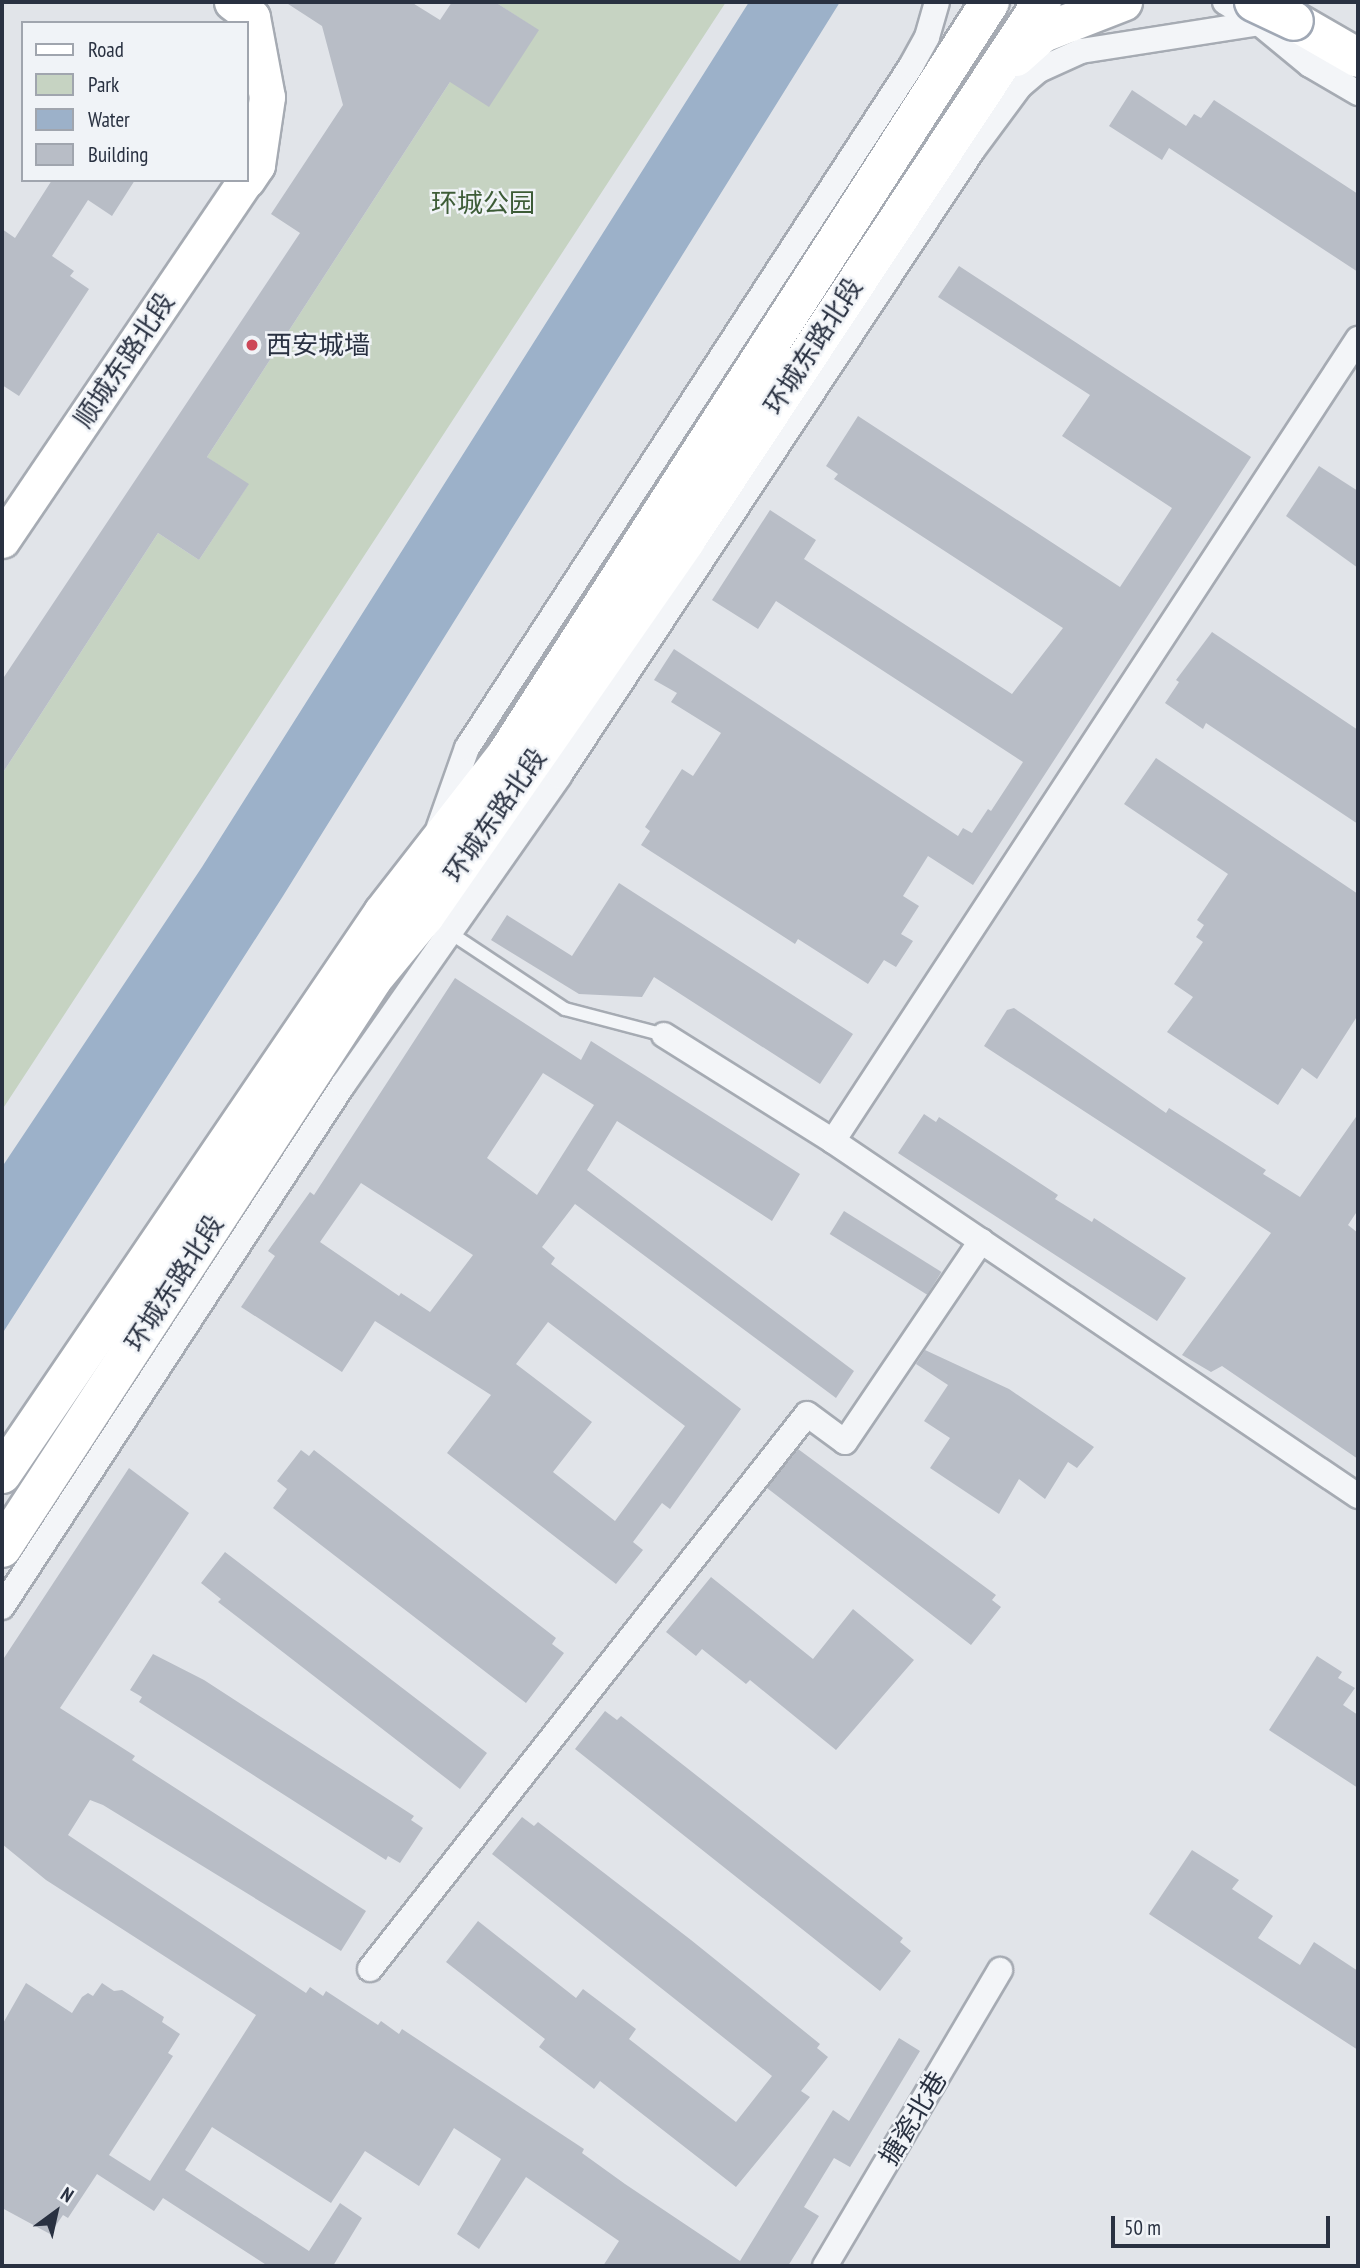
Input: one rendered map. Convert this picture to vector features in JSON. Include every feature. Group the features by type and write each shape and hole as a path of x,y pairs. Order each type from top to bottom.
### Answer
{"main road":[{"path":"988,82 1042,2"},
{"path":"988,82 1043,33 1123,2"},
{"name":"环城东路北段","path":"2,1474 345,967 430,851 686,532 982,8"},
{"path":"1274,10 1358,58"},
{"name":"环城东路北段","path":"2,1548 373,979 425,916 472,848 988,82"}],"street":[{"name":"顺城东路北段","path":"232,2 252,17 263,60 267,97 257,165 248,178"},
{"path":"430,851 467,748 911,66 927,37 937,2"},
{"path":"1225,2 1274,10 1310,65 1358,93"},
{"path":"2,1607 342,1085 559,776 686,532 1020,86 1040,70 1081,51 1274,10"},
{"name":"顺城东路北段","path":"2,540 246,182"},
{"path":"833,1141 1358,339"},
{"path":"472,848 559,776"},
{"path":"664,1035 833,1141 1358,1496"},
{"path":"370,1969 807,1414 845,1442 981,1241"},
{"name":"搪瓷北巷","path":"825,2266 1000,1970"}],"lane":[{"path":"449,932 565,1009 664,1035"}],"green space":[{"name":"环城公园","path":"495,2 726,2 2,1110 2,774 158,533 199,560 248,485 207,457 450,82 538,30"}],"water":[{"path":"749,2 840,2 283,896 2,1334 2,1167 202,867"}],"building":[{"name":"西安城墙","path":"285,2 411,2 440,20 452,2 495,2 539,30 489,107 450,82 207,457 249,484 199,560 158,533 2,774 2,680 300,233 271,214 343,105 322,26"},
{"path":"1132,90 1186,126 1194,114 1201,118 1214,100 1358,194 1358,272 1169,148 1162,160 1109,126"},
{"path":"51,182 134,182 112,216 88,200 52,256 74,271 70,276 89,289 19,396 2,385 2,229 15,238"},
{"path":"959,266 1251,457 973,885 928,856 903,896 919,906 901,934 913,941 896,967 884,960 868,984 798,939 795,944 641,845 650,831 645,827 682,769 693,776 721,733 671,702 677,693 654,680 674,649 958,836 963,828 972,833 988,809 991,811 1023,762 776,601 758,629 712,600 770,510 816,540 804,559 1012,694 1063,628 834,479 838,474 826,466 858,416 1120,587 1172,508 1062,436 1090,395 938,297"},
{"path":"1319,466 1358,491 1358,568 1286,516"},
{"path":"1212,632 1358,730 1358,824 1206,723 1203,729 1165,703 1179,682 1176,680"},
{"path":"1156,758 1358,894 1358,1015 1317,1079 1302,1068 1278,1105 1167,1032 1193,997 1174,984 1203,942 1196,937 1204,925 1197,920 1228,874 1124,804"},
{"path":"619,883 853,1034 820,1084 654,977 642,997 579,994 491,940 507,915 572,956"},
{"path":"455,978 581,1060 591,1041 800,1174 772,1221 617,1121 587,1170 854,1371 836,1398 575,1204 542,1247 555,1258 551,1264 741,1409 670,1509 662,1503 633,1542 643,1550 616,1584 447,1453 491,1395 375,1321 342,1372 241,1307 275,1256 268,1251 310,1192 314,1195","holes":["543,1073 594,1105 537,1195 487,1158","361,1183 473,1255 430,1312 401,1293 399,1296 320,1242","548,1322 685,1426 615,1521 553,1472 592,1422 516,1364"]},
{"path":"1014,1008 1166,1113 1169,1108 1266,1170 1263,1174 1300,1197 1358,1114 1358,1210 1348,1225 1358,1233 1358,1459 1222,1366 1211,1372 1182,1355 1271,1233 984,1046 1007,1010"},
{"path":"924,1114 936,1122 939,1117 1058,1195 1055,1199 1092,1222 1094,1218 1186,1278 1157,1321 898,1153"},
{"path":"844,1211 942,1272 927,1295 830,1234"},
{"path":"925,1350 1009,1389 1094,1447 1077,1468 1068,1462 1045,1499 1019,1479 999,1514 930,1468 950,1438 924,1421 948,1385 916,1364"},
{"path":"798,1449 996,1595 992,1600 1001,1607 971,1645 767,1488"},
{"path":"301,1450 309,1456 314,1450 556,1638 552,1644 564,1653 526,1703 273,1508 287,1489 277,1481"},
{"path":"129,1468 189,1513 60,1708 135,1756 132,1760 366,1911 341,1951 103,1805 90,1800 68,1835 306,1993 310,1987 323,1996 326,1991 378,2025 381,2021 399,2034 402,2029 584,2149 582,2153 625,2184 740,2261 833,2110 849,2121 899,2038 920,2051 850,2167 834,2158 804,2207 819,2216 788,2266 603,2266 619,2241 526,2177 479,2249 457,2234 501,2159 454,2128 419,2186 365,2151 331,2203 212,2127 185,2170 309,2251 340,2203 362,2218 333,2266 268,2266 163,2198 154,2211 97,2174 68,2218 63,2215 50,2234 2,2208 2,2025 26,1983 72,2013 82,1997 88,1993 93,1996 102,1983 114,1991 122,1990 164,2017 162,2022 180,2034 168,2053 173,2056 109,2155 150,2181 256,2015 46,1880 2,1844 2,1661"},
{"path":"225,1552 487,1753 460,1789 218,1602 221,1599 201,1583"},
{"path":"711,1577 813,1659 853,1609 914,1660 836,1750 750,1680 746,1684 702,1649 696,1656 666,1632"},
{"path":"153,1654 204,1680 414,1816 411,1820 423,1828 400,1863 388,1856 386,1860 139,1702 142,1697 130,1690"},
{"path":"1317,1656 1342,1672 1338,1678 1355,1688 1343,1705 1358,1715 1358,1788 1269,1730"},
{"path":"605,1711 617,1720 621,1716 903,1938 900,1942 911,1951 880,1991 575,1749"},
{"path":"522,1817 534,1826 538,1822 691,1940 820,2044 817,2048 828,2057 801,2091 810,2097 736,2187 600,2081 594,2089 539,2047 545,2039 446,1962 478,1921 576,1998 583,1989 636,2029 629,2039 736,2122 772,2076 492,1854"},
{"path":"1192,1850 1239,1880 1232,1889 1273,1916 1258,1938 1300,1965 1314,1942 1358,1971 1358,2050 1149,1914"}],"place":[{"name":"西安城墙","path":"252,345"}]}
